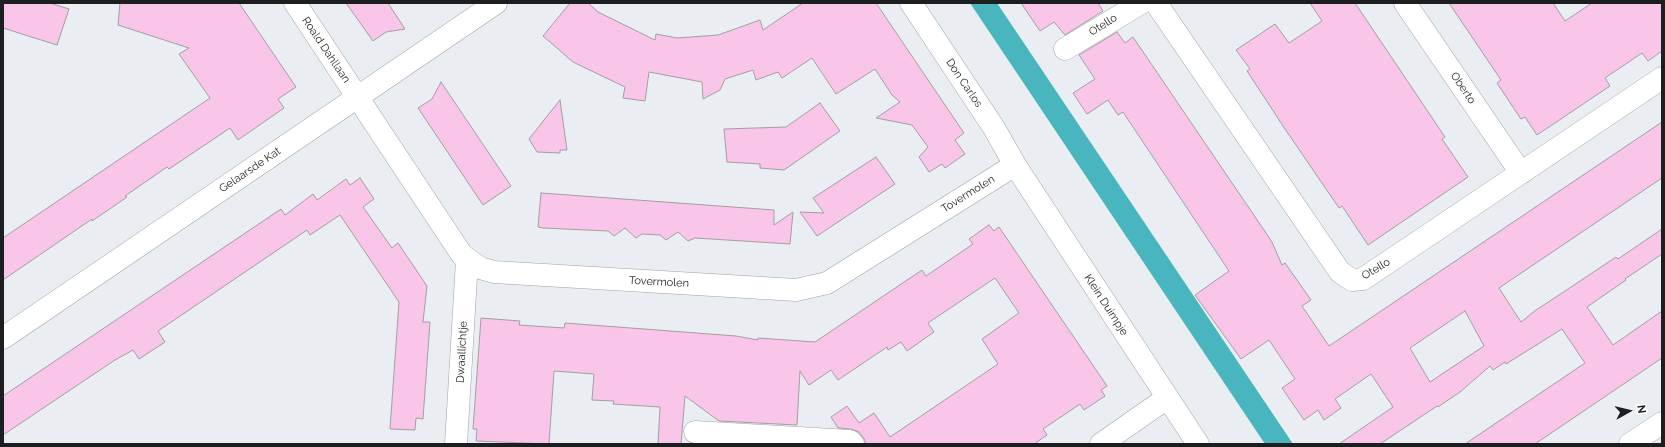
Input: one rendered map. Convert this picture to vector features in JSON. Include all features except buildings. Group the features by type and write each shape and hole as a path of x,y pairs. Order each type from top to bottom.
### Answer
{"street":[{"name":"Roald Dahllaan","path":"295,3 357,97"},
{"name":"Gelaarsde Kat","path":"3,338 496,3"},
{"name":"Don Carlos","path":"911,3 994,128 1015,165"},
{"name":"Otello","path":"1065,49 1141,3"},
{"name":"Otello","path":"1156,3 1340,272 1352,280 1363,279 1662,78"},
{"name":"Oberto","path":"1405,3 1520,173"},
{"name":"Tovermolen","path":"357,97 462,255 480,268 494,272 796,290 827,283 1015,165"},
{"name":"Klein Duimpje","path":"1015,165 1166,398 1198,444"},
{"name":"Dwaallichtje","path":"456,444 468,260"},
{"path":"1102,444 1166,398"},
{"path":"1630,444 1662,422"},
{"path":"695,432 850,441 852,444"}],"water":[{"path":"970,3 997,3 1293,444 1265,444"}]}
